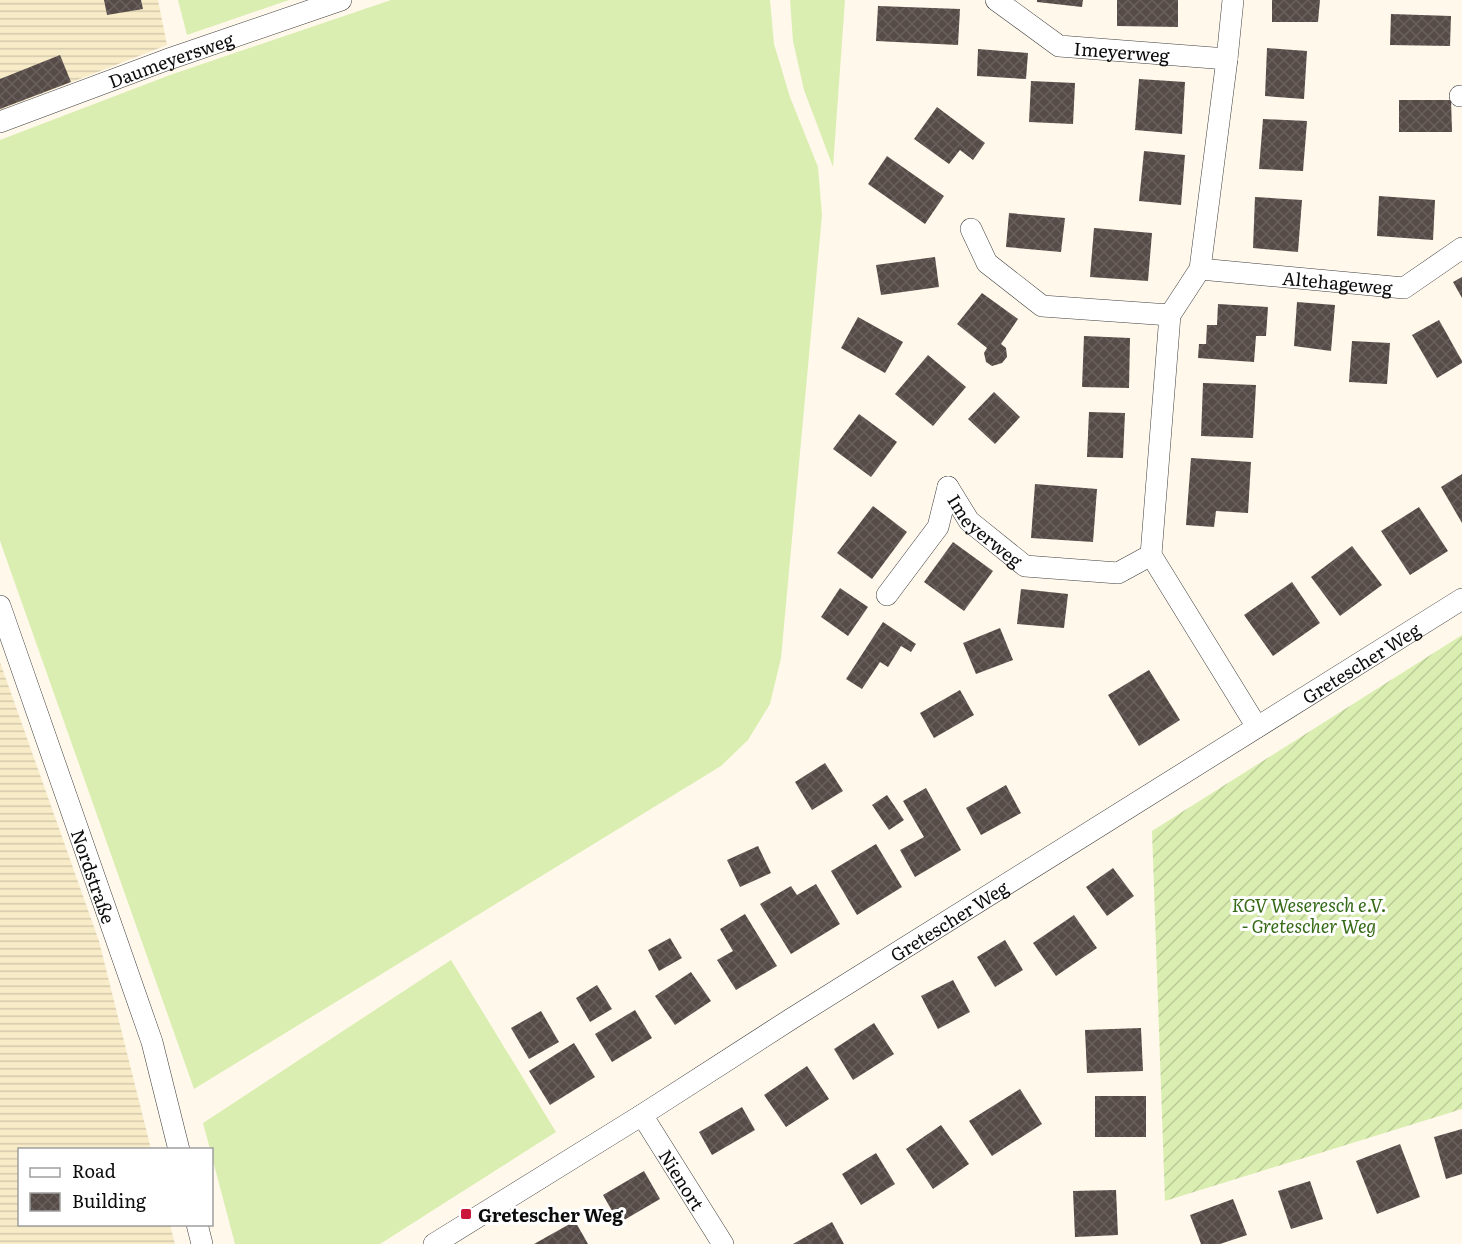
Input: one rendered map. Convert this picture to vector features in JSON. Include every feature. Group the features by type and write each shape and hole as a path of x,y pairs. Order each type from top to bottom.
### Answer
{"street":[{"name":"Daumeyersweg","path":"0,122 166,60 341,0"},
{"name":"Imeyerweg","path":"996,0 1059,46 1227,59"},
{"path":"1233,0 1200,269 1170,315 1151,555 1257,727"},
{"path":"971,229 987,263 1042,306 1170,315"},
{"name":"Altehageweg","path":"1200,269 1404,288 1462,248"},
{"name":"Imeyerweg","path":"887,595 938,527 948,487 969,522 1025,566 1118,573 1151,555"},
{"name":"Gretescher Weg","path":"434,1244 1462,599"},
{"name":"Nordstraße","path":"0,606 152,1042 179,1148"},
{"name":"Nienort","path":"642,1115 723,1244"},
{"path":"198,1226 202,1244"}],"shaded area":[{"path":"0,0 158,0 167,45 0,110"},
{"path":"0,662 99,941 151,1148 18,1148 18,1226 170,1226 175,1244 0,1244"}],"green space":[{"path":"178,0 289,0 187,35"},
{"path":"391,0 770,0 774,44 790,97 818,167 822,215 781,658 770,704 748,740 721,766 194,1089 0,541 0,140 170,75"},
{"path":"790,0 845,0 833,167 804,90 793,41"},
{"name":"KGV Weseresch e.V. - Gretescher Weg","path":"1462,635 1462,1109 1165,1201 1152,831"},
{"path":"451,960 556,1132 380,1244 235,1244 213,1161 213,1148 210,1148 203,1123"}],"building":[{"path":"104,0 141,0 143,9 107,15"},
{"path":"1037,0 1083,0 1082,7 1037,2"},
{"path":"1117,0 1178,0 1178,27 1117,26"},
{"path":"1272,0 1320,0 1318,22 1272,22"},
{"path":"878,6 960,9 958,45 876,41"},
{"path":"1391,14 1451,16 1450,46 1390,45"},
{"path":"1267,48 1307,51 1304,99 1265,96"},
{"path":"978,49 1028,53 1026,79 977,76"},
{"path":"60,55 71,82 0,109 0,79"},
{"path":"1139,79 1185,82 1182,134 1135,130"},
{"path":"1031,81 1075,83 1073,124 1029,122"},
{"path":"1399,100 1451,100 1452,132 1399,132"},
{"path":"937,107 985,143 973,160 960,150 949,164 914,139"},
{"path":"1263,119 1307,121 1303,171 1259,169"},
{"path":"1144,151 1185,155 1181,205 1139,201"},
{"path":"887,156 944,196 925,224 868,184"},
{"path":"1379,196 1435,200 1433,240 1377,236"},
{"path":"1255,197 1302,200 1298,252 1253,248"},
{"path":"1009,213 1065,218 1061,252 1006,247"},
{"path":"1094,228 1152,233 1148,281 1090,277"},
{"path":"935,257 939,287 881,295 876,265"},
{"path":"1462,277 1462,298 1453,282"},
{"path":"982,293 1018,319 1001,344 1006,348 1007,357 1002,363 992,366 986,362 984,353 987,348 957,324"},
{"path":"1297,302 1335,305 1331,351 1294,346"},
{"path":"1218,304 1268,307 1266,336 1256,336 1254,362 1198,358 1199,344 1206,344 1207,325 1217,325"},
{"path":"858,317 903,342 885,373 841,348"},
{"path":"1439,320 1462,363 1437,378 1412,335"},
{"path":"1084,336 1130,338 1129,388 1082,387"},
{"path":"1352,341 1390,343 1387,384 1349,382"},
{"path":"928,355 966,387 933,426 895,394"},
{"path":"1203,383 1256,385 1253,438 1201,436"},
{"path":"994,392 1020,417 995,444 968,419"},
{"path":"1089,412 1125,413 1123,458 1087,457"},
{"path":"859,414 897,442 871,477 833,449"},
{"path":"1191,458 1251,462 1248,513 1216,511 1214,527 1186,525"},
{"path":"1462,474 1462,523 1441,487"},
{"path":"1035,484 1097,489 1093,542 1031,538"},
{"path":"873,506 907,532 872,579 837,553"},
{"path":"1419,507 1448,551 1410,575 1381,531"},
{"path":"953,542 993,571 964,611 924,582"},
{"path":"1352,546 1382,585 1340,616 1311,577"},
{"path":"1292,582 1320,623 1273,656 1244,615"},
{"path":"840,588 868,607 848,636 821,617"},
{"path":"1021,589 1068,594 1064,628 1017,624"},
{"path":"883,622 916,644 911,652 901,646 888,667 880,662 862,689 846,679"},
{"path":"1000,628 1013,660 976,674 963,643"},
{"path":"1149,670 1180,720 1139,746 1108,695"},
{"path":"960,690 974,715 934,738 920,713"},
{"path":"825,763 843,791 812,810 795,782"},
{"path":"1006,785 1021,813 981,835 966,808"},
{"path":"926,788 961,850 915,877 900,850 924,837 903,801"},
{"path":"887,795 904,820 889,830 872,805"},
{"path":"876,844 902,887 857,915 831,871"},
{"path":"758,846 771,873 740,887 727,860"},
{"path":"1113,868 1134,896 1107,916 1086,887"},
{"path":"816,884 840,924 791,954 760,904 791,886 797,895"},
{"path":"745,914 777,966 736,990 717,960 733,951 720,929"},
{"path":"1074,915 1097,948 1056,976 1033,943"},
{"path":"670,938 682,958 659,971 648,950"},
{"path":"1005,940 1023,970 995,987 977,957"},
{"path":"691,972 711,1001 675,1025 655,996"},
{"path":"953,980 970,1012 938,1029 921,996"},
{"path":"597,985 612,1009 590,1022 576,998"},
{"path":"635,1010 652,1038 612,1062 595,1034"},
{"path":"541,1011 559,1042 529,1059 511,1028"},
{"path":"874,1023 894,1054 853,1080 834,1049"},
{"path":"1141,1028 1143,1071 1087,1073 1085,1030"},
{"path":"574,1043 595,1077 550,1105 529,1071"},
{"path":"807,1066 829,1099 786,1127 764,1095"},
{"path":"1020,1089 1042,1124 992,1156 969,1121"},
{"path":"1095,1096 1146,1096 1146,1137 1095,1137"},
{"path":"742,1107 755,1130 712,1155 699,1132"},
{"path":"941,1125 969,1164 933,1189 906,1149"},
{"path":"1462,1129 1462,1174 1446,1179 1434,1137"},
{"path":"1400,1144 1420,1197 1377,1214 1356,1161"},
{"path":"876,1153 895,1184 861,1205 842,1174"},
{"path":"644,1171 660,1199 619,1223 603,1195"},
{"path":"1310,1181 1323,1219 1291,1229 1278,1191"},
{"path":"1116,1190 1118,1235 1075,1237 1073,1191"},
{"path":"1233,1199 1247,1235 1220,1244 1201,1244 1190,1215"},
{"path":"575,1221 588,1244 534,1244"},
{"path":"832,1222 844,1244 793,1244"}],"place":[{"name":"Gretescher Weg","path":"466,1214"}]}
